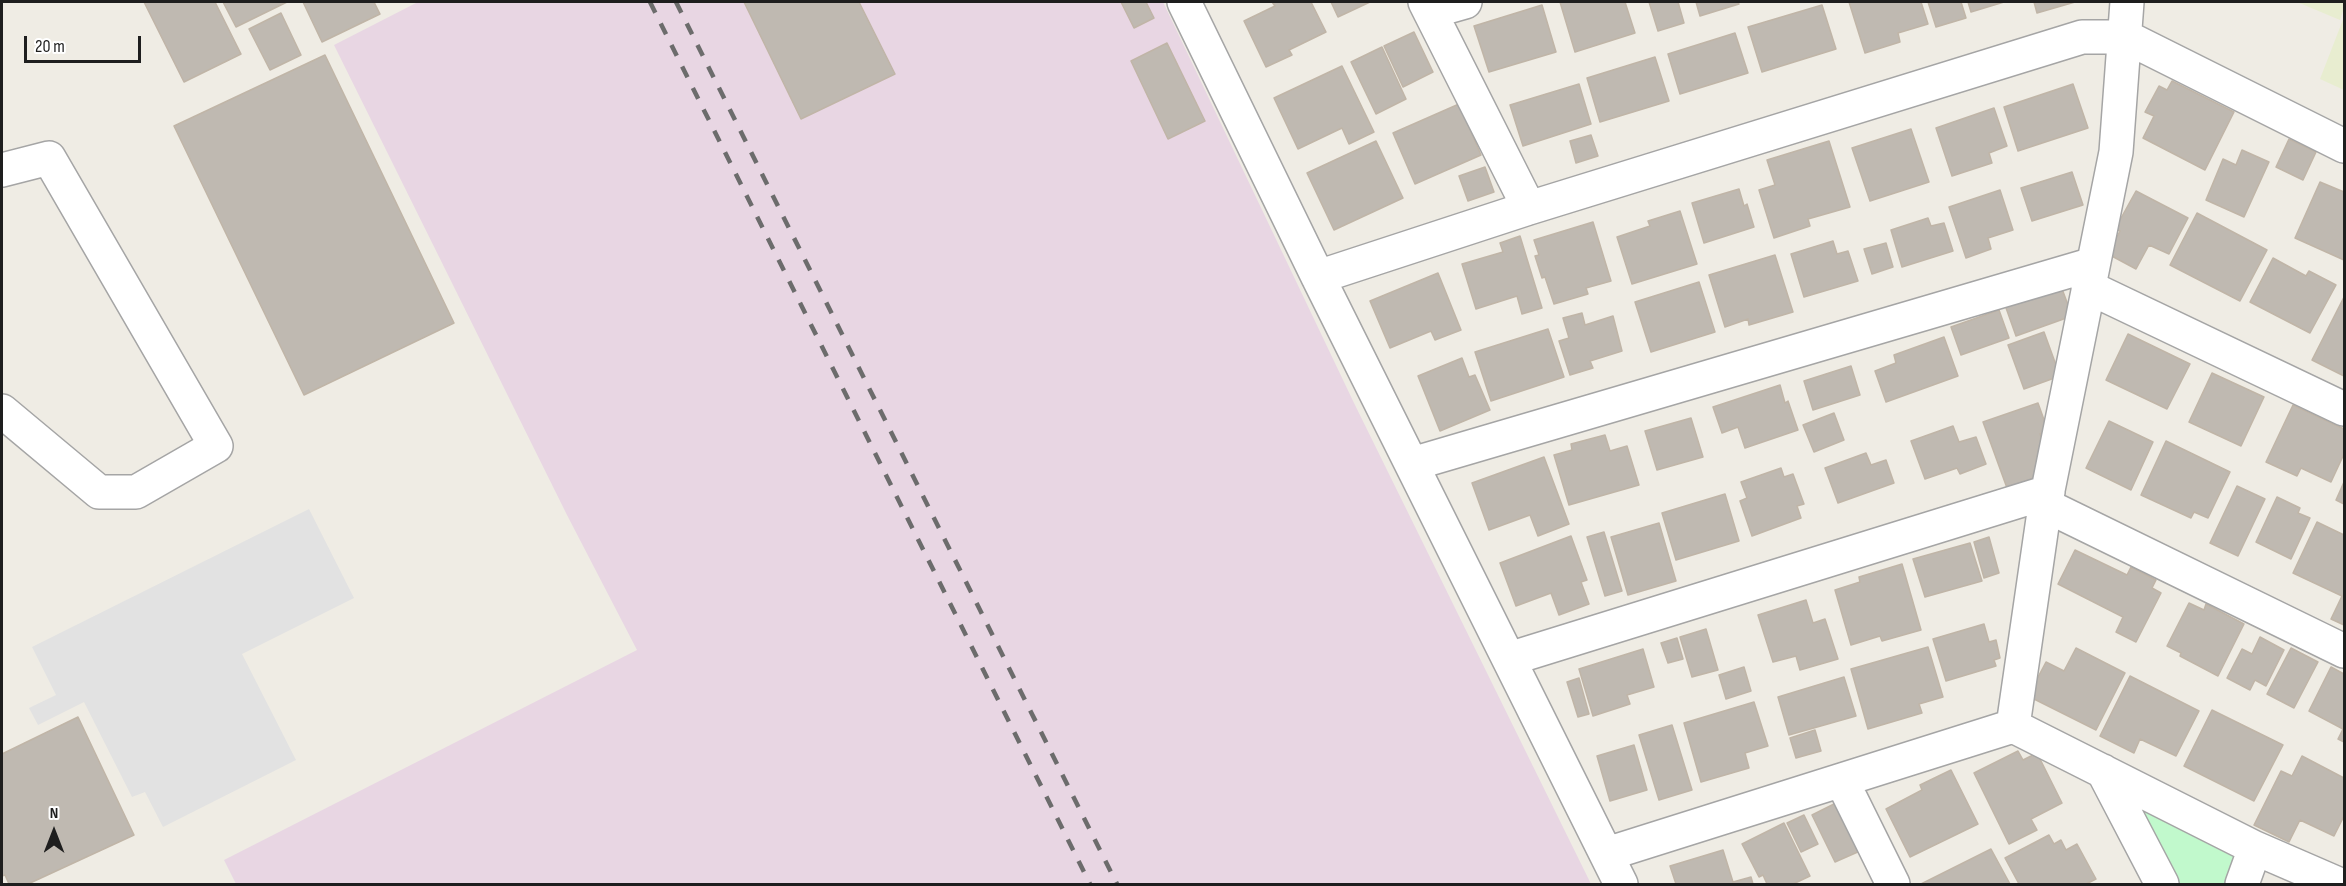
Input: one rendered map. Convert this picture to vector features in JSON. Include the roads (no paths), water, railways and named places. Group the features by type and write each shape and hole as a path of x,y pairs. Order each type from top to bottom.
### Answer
{"street":[{"path":"1184,2 1621,885"},
{"path":"1465,2 1427,7 1529,208"},
{"path":"2013,726 2046,498 2116,152 2127,2"},
{"path":"1318,276 1529,208 2082,37 2126,37 2344,146"},
{"path":"2,170 49,158 216,446 136,492 99,492 2,411"},
{"path":"1412,464 2090,275 2344,409"},
{"path":"1509,659 2046,498 2344,651"},
{"path":"1607,854 2013,726 2255,848 2338,885"},
{"path":"2103,771 2162,885"},
{"path":"1842,781 1893,885"},
{"path":"2242,885 2255,848"}],"railway":[{"path":"650,2 1090,884"},
{"path":"676,2 1117,884"}]}
